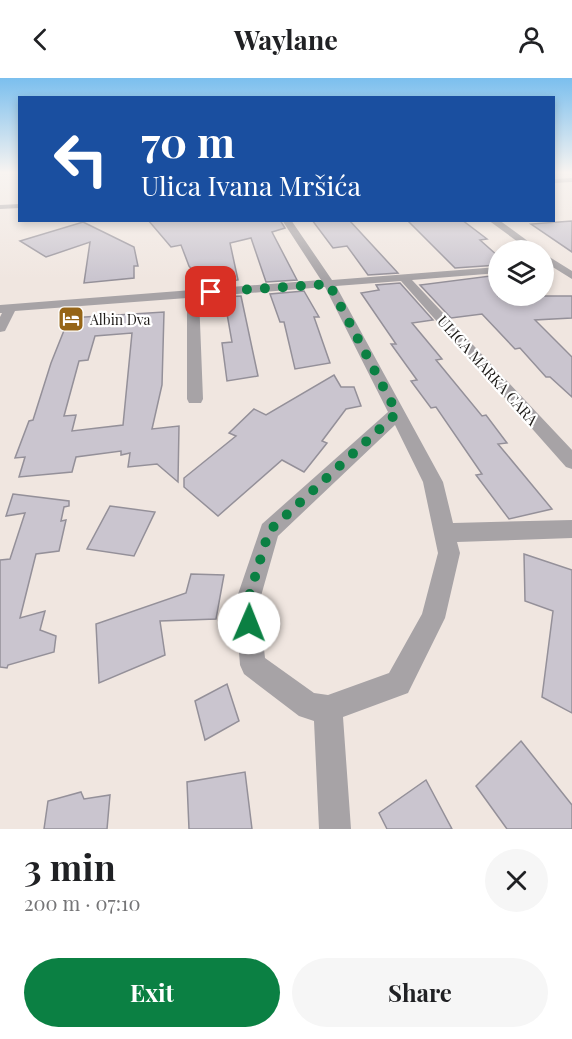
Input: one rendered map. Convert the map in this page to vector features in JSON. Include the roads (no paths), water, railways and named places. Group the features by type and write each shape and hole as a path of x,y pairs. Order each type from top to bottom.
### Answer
{"street":[{"path":"287,222 329,284 434,482 448,553 433,618 398,683 328,709 309,706 253,665 247,603 269,531 397,413"},
{"path":"495,222 521,240"},
{"path":"556,265 572,263"},
{"path":"556,265 572,276"},
{"path":"0,328 5,308 488,271"},
{"name":"ULICA MARKA CARA","path":"404,278 572,462"},
{"path":"193,294 195,399"},
{"path":"444,533 572,529"},
{"path":"328,709 335,829"}],"place":[{"name":"Albin Dva","path":"71,319"}]}
